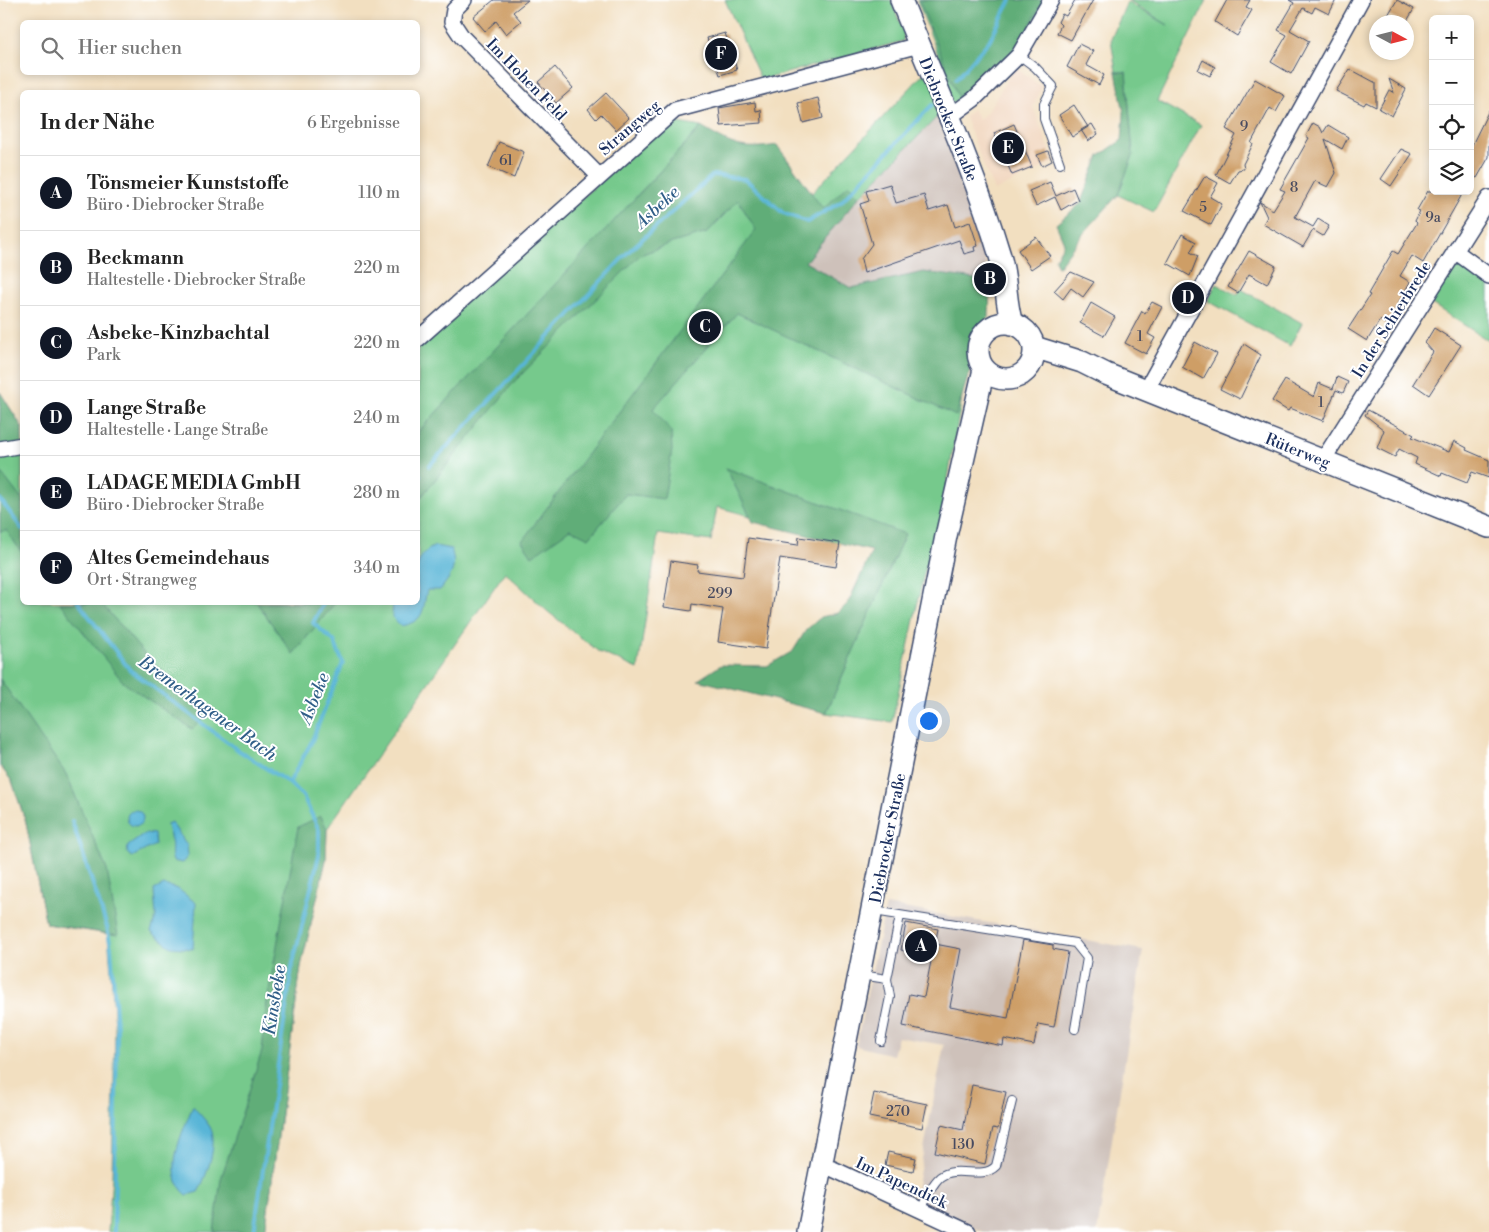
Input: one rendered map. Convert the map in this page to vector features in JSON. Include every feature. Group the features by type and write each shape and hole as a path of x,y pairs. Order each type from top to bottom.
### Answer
{"main road":[{"name":"Diebrocker Straße","path":"901,0 986,213 993,240 1000,256 1007,307 1003,325"},
{"path":"1003,325 1022,328 1029,336 1031,357 1017,377 993,374 979,360 978,350 983,335 1003,325"},
{"name":"Rüterweg","path":"1031,357 1045,364 1106,374 1489,526"},
{"name":"Diebrocker Straße","path":"808,1232 946,536 967,444 993,391 993,374"}],"street":[{"name":"Im Hohen Feld","path":"464,0 454,10 452,22 462,38 599,176"},
{"path":"948,118 974,99 1019,55 1052,0"},
{"path":"1146,390 1361,0"},
{"name":"Strangweg","path":"420,337 675,110 919,45"},
{"name":"In der Schierbrede","path":"1323,460 1489,198"},
{"path":"1455,251 1489,276"},
{"path":"0,449 20,445"},
{"name":"Im Papendiek","path":"821,1166 833,1169 968,1232"}],"lane":[{"path":"1019,55 1053,86 1044,104 1044,119 1060,164"},
{"path":"872,911 1075,943 1086,958 1075,1029"},
{"path":"881,1041 890,997 887,979 900,916"},
{"path":"859,975 887,979"},
{"path":"921,1211 930,1190 939,1178 947,1173 990,1172 996,1166 1012,1100"}],"shaded area":[{"path":"1015,67 1042,87 1033,107 1054,162 994,191 965,117 973,109 979,120 987,112"},
{"path":"937,117 967,194 990,281 924,272 851,288 805,262 859,197"},
{"path":"886,905 1143,950 1097,1232 983,1232 914,1201 944,1045 898,1037 893,1055 856,1046"}],"green space":[{"path":"725,0 891,0 904,33 903,41 761,80"},
{"path":"917,0 1046,0 1005,76 954,102 937,117 859,197 805,262 862,295 977,311 933,565 926,564 892,722 826,713 895,555 717,507 711,541 658,534 638,669 599,652 547,611 505,572 327,829 326,860 301,966 265,1232 108,1232 112,1174 115,1026 108,934 46,924 26,823 12,781 0,766 0,392 20,424 20,605 420,605 420,341 668,121 701,127 635,198 754,162 777,145 812,193 939,57"},
{"path":"919,0 1043,0 1020,45 976,88 958,97"},
{"path":"1128,0 1207,0 1157,101 1201,125 1154,212 1118,195 1133,155 1126,72 1116,72 1111,39 1127,2 1168,25"},
{"path":"1116,72 1126,72 1133,155 1118,195 1083,234 1058,267 1055,259 1064,243 1056,224 1080,204 1099,156 1122,140 1124,113"},
{"path":"701,127 729,142 745,147 777,145 823,209 849,184 859,197 805,262 851,288 924,272 990,281 989,317 974,334 969,354 970,370 956,416 737,313 653,409 671,431 672,450 664,499 626,494 589,538 570,529 532,556 522,541 756,230 738,200 707,233 640,255 514,382 420,499 420,430"},
{"path":"1463,267 1489,285 1489,341 1430,303 1452,270"},
{"path":"1216,284 1237,295 1241,289 1302,323 1290,346 1208,301"},
{"path":"0,392 20,424 20,452 0,455"},
{"path":"726,468 905,534 826,713 698,680 721,665 767,666 793,651 806,630 821,617 838,613 848,603 872,551 753,522"},
{"path":"0,471 20,497 20,550 6,530 0,532"},
{"path":"62,605 103,605 148,658 210,712 192,729 124,683"},
{"path":"258,605 333,605 293,654"},
{"path":"0,679 66,774 107,870 118,935 46,924 26,823 12,781 0,766"},
{"path":"321,816 327,829 326,860 301,966 265,1232 214,1232 221,1179 262,1051 267,1002 298,827"}],"water":[{"path":"435,546 451,549 454,561 452,571 440,590 427,590 422,614 419,618 401,626 392,617 393,605 420,605 420,560 427,551"},
{"path":"132,810 138,810 143,815 141,824 132,826 127,821 127,815"},
{"path":"171,822 187,845 188,856 182,863 173,861 172,858 172,843 167,828 167,824"},
{"path":"146,833 154,834 155,845 132,857 127,853 128,846"},
{"path":"164,885 178,889 196,903 193,949 171,947 151,932 156,916 154,890"},
{"path":"193,1106 210,1127 213,1142 208,1170 201,1186 198,1192 187,1195 179,1186 175,1164 180,1140"}],"building":[{"path":"494,0 528,0 513,12 521,21 506,34 496,21 485,31 473,17"},
{"path":"1075,0 1093,0 1071,40 1057,33 1061,25 1058,22 1062,14 1066,16"},
{"path":"1227,0 1250,0 1246,7 1252,10 1237,36 1215,22"},
{"path":"1289,0 1336,0 1329,14 1315,7 1312,13 1303,8 1290,30 1309,41 1291,74 1271,62 1287,35 1278,30 1294,3"},
{"path":"1397,0 1414,9 1411,15 1388,15"},
{"path":"725,33 737,70 720,75 707,38"},
{"path":"1079,44 1093,51 1086,65 1104,75 1099,85 1067,67"},
{"path":"1203,60 1215,67 1210,76 1198,70"},
{"path":"555,67 573,88 556,103 538,82"},
{"path":"1350,69 1376,83 1376,107 1366,102 1364,105 1336,91"},
{"path":"1255,79 1285,96 1276,112 1270,108 1251,143 1253,144 1243,164 1244,169 1238,170 1230,183 1216,175 1236,135 1226,129"},
{"path":"1389,79 1406,89 1392,116 1379,109 1389,90 1394,93"},
{"path":"606,93 629,118 616,130 601,114 596,119 588,109"},
{"path":"818,98 823,118 803,123 798,103"},
{"path":"755,102 756,111 761,110 762,123 721,126 719,108"},
{"path":"1074,105 1088,127 1072,137 1059,115"},
{"path":"1489,110 1489,157 1477,178 1474,176 1474,141"},
{"path":"1313,123 1320,127 1323,133 1328,125 1348,137 1342,149 1325,139 1336,173 1328,187 1315,181 1295,217 1313,227 1318,219 1329,226 1323,236 1313,230 1303,247 1263,224 1267,217 1260,202 1273,210 1285,191 1280,189 1309,138 1306,136"},
{"path":"1014,124 1032,167 1012,175 994,133"},
{"path":"1092,124 1098,134 1088,141 1081,130"},
{"path":"499,142 524,152 514,178 488,167"},
{"path":"1401,149 1412,154 1391,186 1381,179"},
{"path":"1048,151 1052,161 1042,166 1037,155"},
{"path":"1205,176 1218,183 1210,197 1222,204 1211,225 1184,211"},
{"path":"1050,182 1056,196 1073,188 1078,200 1061,210 1055,197 1036,206 1029,191"},
{"path":"890,184 896,203 924,195 929,211 948,205 955,227 970,222 978,246 974,247 975,251 964,254 959,240 864,273 861,259 872,244 860,204 869,201 866,191"},
{"path":"1428,191 1429,195 1462,195 1423,263 1412,256 1400,276 1410,282 1388,325 1380,320 1367,341 1348,329 1370,295 1368,294 1393,251 1398,254 1417,223 1415,221 1420,211 1417,210"},
{"path":"1182,234 1196,242 1190,252 1198,256 1190,276 1167,263"},
{"path":"1036,237 1050,256 1031,269 1018,250"},
{"path":"1249,251 1276,266 1267,284 1249,274 1238,293 1228,287"},
{"path":"1071,272 1094,282 1083,297 1071,288 1063,299 1054,291"},
{"path":"1152,302 1162,307 1148,334 1155,338 1146,354 1125,343 1142,311 1145,313"},
{"path":"1091,303 1115,317 1104,336 1080,323"},
{"path":"1434,328 1461,345 1429,395 1413,384 1433,352 1425,343"},
{"path":"1195,342 1217,354 1203,379 1182,367"},
{"path":"1244,344 1261,355 1240,399 1220,389"},
{"path":"1337,377 1348,382 1343,393 1336,390 1323,421 1290,408 1288,411 1272,401 1285,380 1314,397 1319,383 1333,389"},
{"path":"1368,410 1414,435 1412,437 1449,452 1454,441 1467,448 1466,450 1489,460 1489,478 1472,472 1467,483 1442,473 1441,476 1415,464 1417,458 1399,449 1395,457 1377,448 1384,430 1365,415"},
{"path":"799,537 840,543 836,567 780,558 766,649 718,642 723,609 692,604 691,611 664,607 671,561 698,565 697,571 743,577 748,538 798,545"},
{"path":"906,923 938,929 935,944 961,949 950,1007 1008,1018 1023,940 1053,945 1053,949 1068,952 1054,1027 1038,1024 1034,1045 1004,1039 1003,1046 903,1026 909,994 924,997 932,956 901,950"},
{"path":"972,1085 1006,1092 998,1129 993,1128 985,1164 935,1152 941,1125 963,1130"},
{"path":"874,1093 927,1104 922,1128 869,1117"},
{"path":"888,1152 916,1158 913,1171 885,1165"}],"waterway":[{"name":"Asbeke","path":"956,79 989,41 1011,0"},
{"name":"Asbeke","path":"429,466 628,252 713,175 745,179 783,213 807,222 841,202 932,105"},
{"name":"Bremerhagener Bach","path":"0,499 20,526"},
{"name":"Kinsbeke","path":"80,605 130,670 238,750 289,783 303,796 319,830 319,855 292,967 254,1232"},
{"name":"Asbeke","path":"289,783 311,743 343,663 334,641 313,623 322,605"},
{"path":"72,821 107,927 111,948 117,1029 114,1232"}],"place":[{"name":"Altes Gemeindehaus","path":"721,54"},
{"name":"LADAGE MEDIA GmbH","path":"1008,148"},
{"name":"Beckmann","path":"990,279"},
{"name":"Lange Straße","path":"1188,298"},
{"name":"Asbeke-Kinzbachtal","path":"705,327"},
{"name":"Tönsmeier Kunststoffe","path":"921,946"}]}
